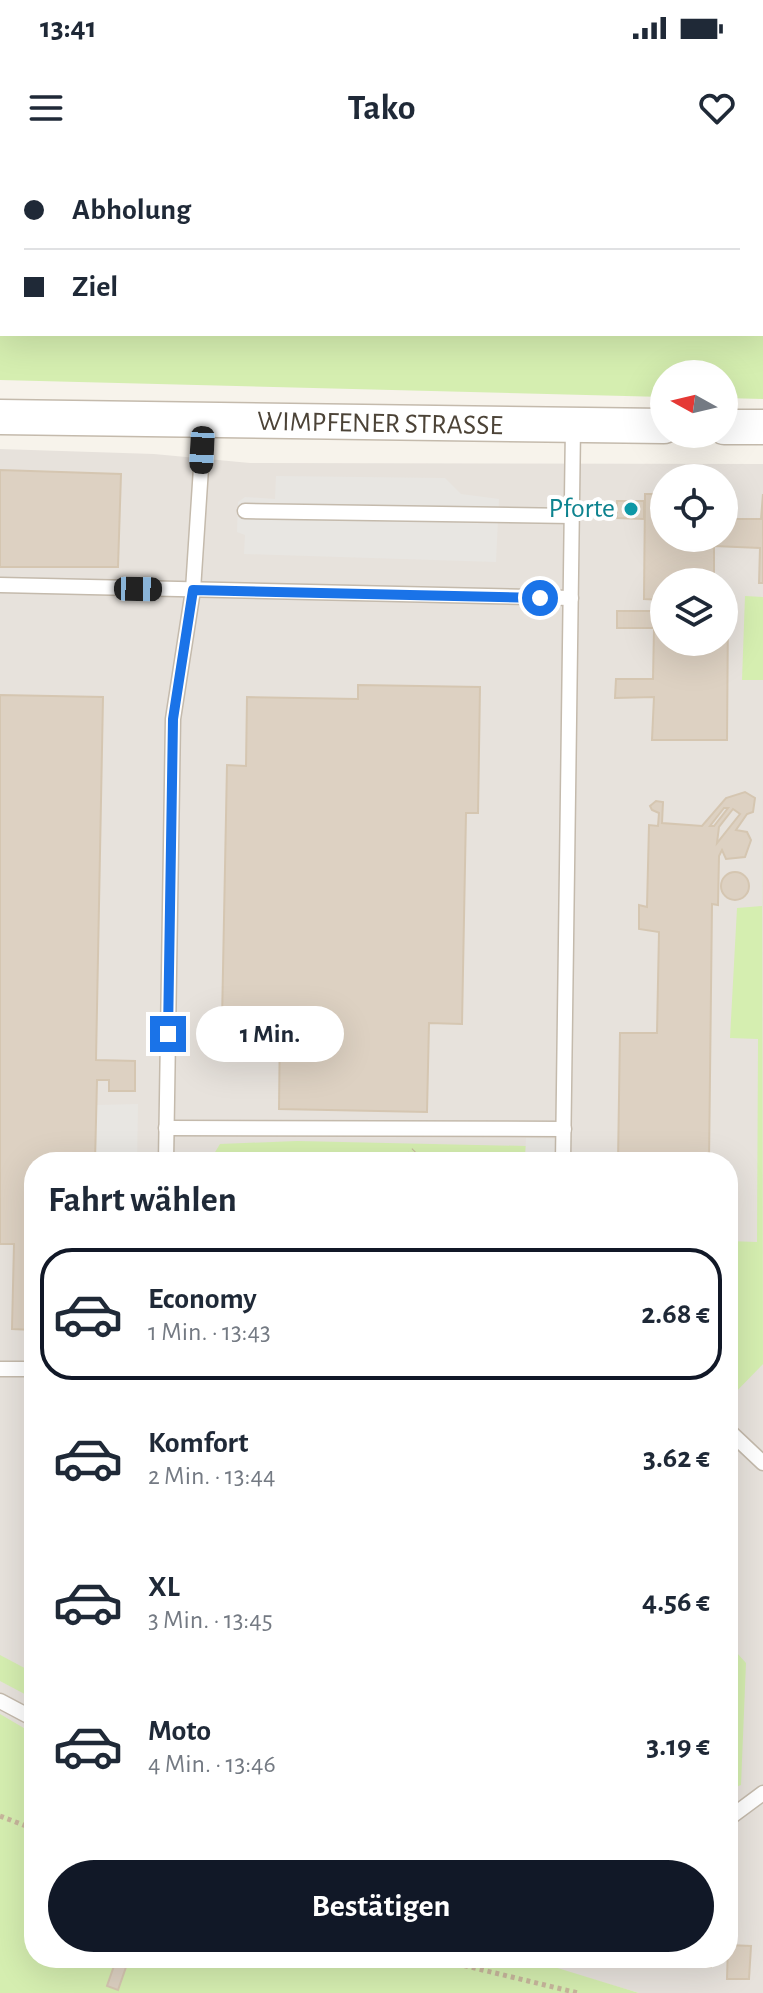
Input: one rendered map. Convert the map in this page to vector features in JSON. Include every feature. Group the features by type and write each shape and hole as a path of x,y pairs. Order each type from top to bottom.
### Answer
{"street":[{"name":"WIMPFENER STRASSE","path":"0,417 650,426"},
{"path":"738,427 763,427"}],"lane":[{"path":"166,1152 173,719 193,590 204,422"},
{"path":"563,1152 573,425"},
{"path":"245,511 572,516"},
{"path":"0,585 571,598"},
{"path":"166,1128 564,1129"},
{"path":"0,1369 24,1369"},
{"path":"738,1439 763,1463"},
{"path":"0,1701 24,1714"},
{"path":"738,1812 763,1793"}],"path":[{"path":"0,1816 24,1825"},
{"path":"474,1968 578,1993"}],"shaded area":[{"path":"0,449 154,454 250,463 763,464 763,1993 639,1993 554,1968 738,1968 738,1152 24,1152 24,1761 0,1750"},
{"path":"276,476 445,478 461,494 499,499 496,562 244,554 245,535 237,532 238,502 245,497 275,499"},
{"path":"138,1104 137,1152 95,1152 96,1105"},
{"path":"526,1138 556,1139 555,1152 525,1152"}],"green space":[{"path":"0,336 763,336 763,399 738,398 738,360 650,360 650,397 0,380"},
{"path":"745,596 763,597 763,680 742,680"},
{"path":"762,787 763,1364 738,1390 738,1241 757,1242 758,1039 730,1038 737,908 762,906"},
{"path":"297,1141 526,1146 526,1152 215,1152 220,1144"},
{"path":"738,1654 746,1663 741,1785 738,1786"},
{"path":"0,1655 24,1668 24,1694 0,1681"},
{"path":"0,1714 24,1728 24,1968 558,1968 639,1993 0,1993"}],"building":[{"path":"0,470 121,474 118,567 0,567"},
{"path":"645,494 650,494 650,552 714,552 714,568 650,568 650,599 644,599"},
{"path":"763,494 763,583 759,583 760,548 738,547 738,519 761,519"},
{"name":"Pforte","path":"617,501 644,501 644,519 617,518"},
{"path":"617,611 650,611 650,628 617,628"},
{"path":"653,656 728,656 727,740 652,740 654,697 615,698 616,679 653,679"},
{"path":"358,685 480,687 478,813 466,813 462,1024 429,1023 427,1112 279,1109 280,1022 222,1021 227,765 246,766 247,697 358,699"},
{"path":"0,695 103,697 96,1060 135,1061 135,1091 109,1091 109,1080 97,1080 95,1152 24,1152 24,1330 12,1329 14,1244 0,1244"},
{"path":"745,792 755,798 753,812 747,814 736,830 747,832 751,840 745,857 726,859 722,850 719,856 718,905 712,904 709,1152 618,1152 620,1033 657,1033 659,932 639,929 639,905 647,907 649,825 658,826 659,813 650,806 656,801 663,802 662,823 702,826 726,798","holes":["724,808 728,808 714,826 710,826","733,809 740,814 717,843 719,827"]},
{"path":"735,872 745,876 749,886 745,896 735,900 725,896 721,886 725,876"},
{"path":"738,1945 751,1946 749,1979 727,1979 727,1968 738,1968"},
{"path":"113,1968 126,1968 118,1990 107,1986"}],"place":[{"name":"Pforte","path":"631,509"}],"route":[{"path":"168,1034 173,719 193,590 540,598"}]}
